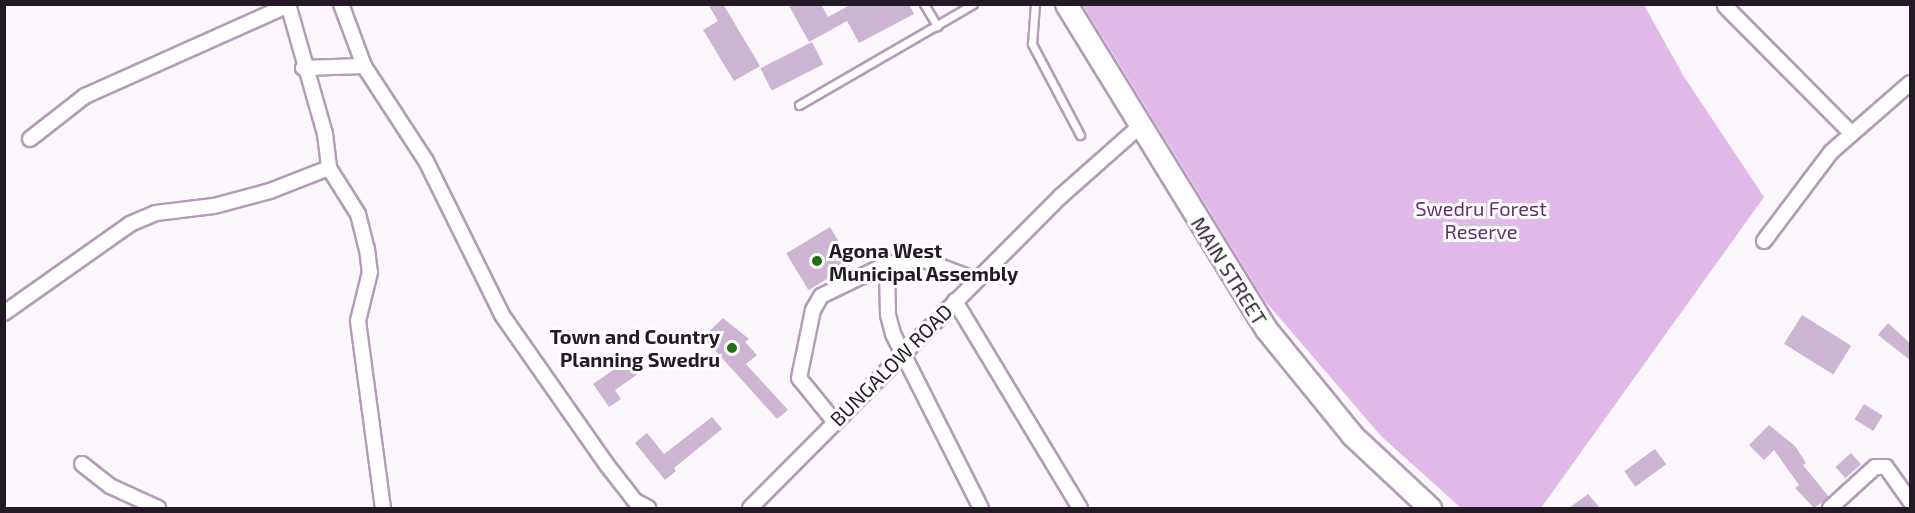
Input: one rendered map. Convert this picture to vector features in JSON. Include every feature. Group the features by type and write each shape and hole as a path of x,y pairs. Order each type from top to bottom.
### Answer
{"main road":[{"name":"MAIN STREET","path":"1066,4 1214,250 1301,376 1352,435 1430,508"}],"street":[{"path":"341,4 364,66 426,161 502,315 607,465 636,501 648,508"},
{"path":"30,139 85,96 288,5 303,68 325,134 329,168 358,214 367,249 370,272 358,321 383,508"},
{"path":"1725,6 1850,132"},
{"path":"303,68 364,66"},
{"path":"1764,241 1850,132 1911,83"},
{"name":"BUNGALOW ROAD","path":"750,508 976,280 1140,126"},
{"path":"4,313 130,224 156,213 214,206 270,191 329,168"},
{"path":"834,421 799,378 813,310 821,296 887,264 921,259 976,280"},
{"path":"887,264 888,315 903,354 981,508"},
{"path":"955,301 1080,508"},
{"path":"82,464 110,486 158,508"},
{"path":"1830,508 1875,467 1886,467 1911,501"}],"lane":[{"path":"924,4 937,26"},
{"path":"799,105 973,4"},
{"path":"1035,4 1032,44 1080,135"}],"green space":[{"name":"Swedru Forest Reserve","path":"1083,5 1644,5 1683,75 1764,197 1541,508 1461,508 1381,436 1265,301"}],"building":[{"path":"708,4 723,4 760,66 734,81 703,30 718,21"},
{"path":"788,4 821,4 828,17 852,4 909,4 914,14 859,43 847,21 809,42"},
{"path":"812,42 823,64 772,91 760,68"},
{"path":"830,227 852,264 808,290 786,253"},
{"path":"1802,315 1851,346 1833,375 1784,344"},
{"name":"Town and Country Planning Swedru","path":"723,318 749,339 745,342 757,355 746,364 788,410 777,419 703,337"},
{"path":"1888,323 1911,344 1911,361 1878,335"},
{"path":"632,357 642,371 615,390 621,399 609,407 593,384"},
{"path":"1864,404 1883,416 1873,431 1854,419"},
{"path":"712,417 722,429 674,468 676,471 665,480 635,443 647,433 664,454"},
{"path":"1769,425 1795,446 1806,463 1803,465 1829,497 1814,508 1795,488 1799,485 1774,450 1764,460 1749,445"},
{"path":"1655,449 1666,464 1635,487 1624,471"},
{"path":"1851,453 1861,464 1845,478 1835,467"},
{"path":"1588,494 1600,508 1569,508"}],"place":[{"name":"Agona West Municipal Assembly","path":"817,261"},
{"name":"Town and Country Planning Swedru","path":"732,348"}]}
